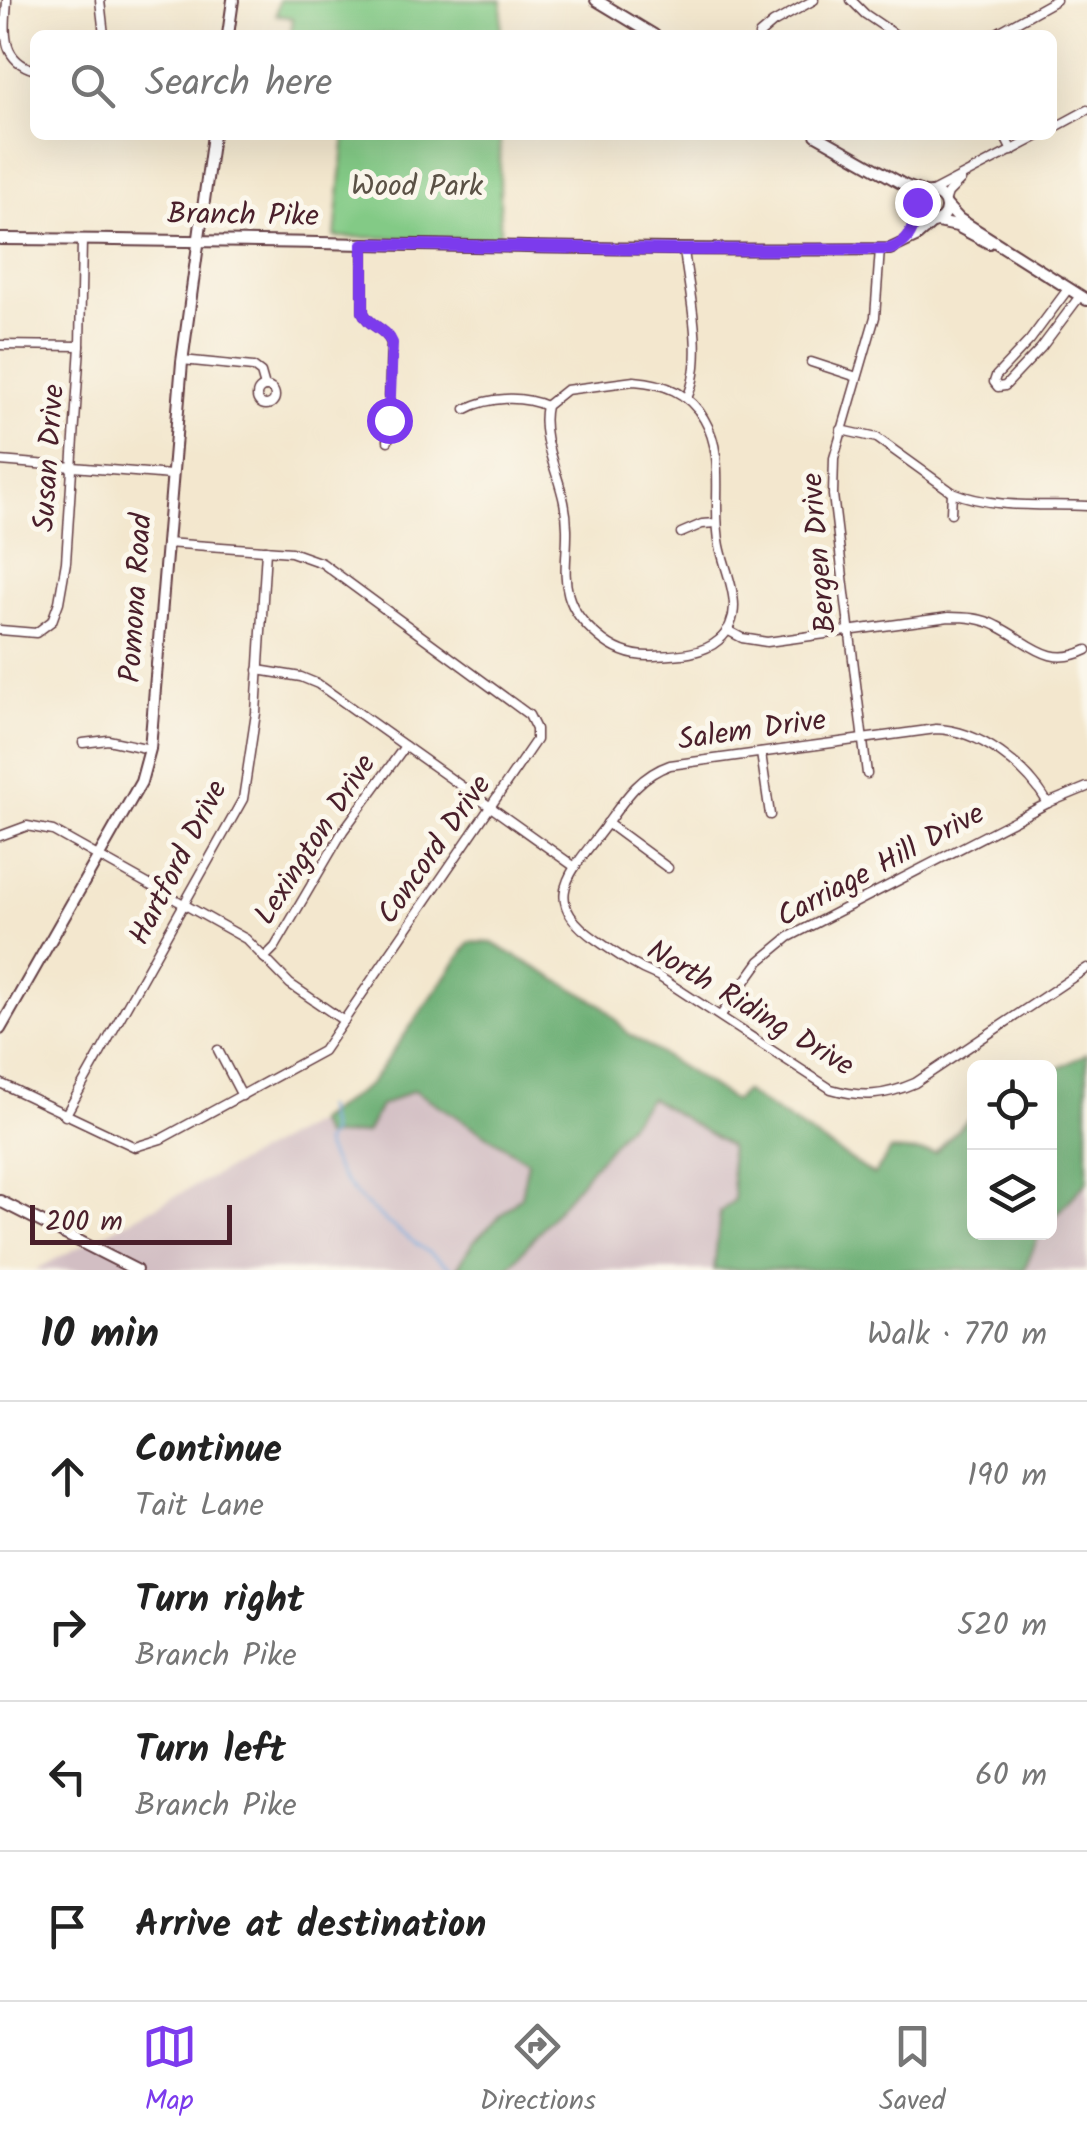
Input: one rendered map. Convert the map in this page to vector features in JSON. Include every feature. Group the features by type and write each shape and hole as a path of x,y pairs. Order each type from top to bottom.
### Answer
{"street":[{"path":"7,0 4,41 8,53 22,67 30,69"},
{"path":"100,0 103,30"},
{"path":"229,30 233,0"},
{"path":"596,0 646,30"},
{"path":"764,30 814,0"},
{"path":"851,0 889,30"},
{"path":"1002,30 1056,0"},
{"path":"1057,126 1087,110"},
{"name":"Pomona Road","path":"0,1029 140,782 150,749 182,360 212,140"},
{"path":"825,140 929,194 945,204 954,216 1026,263"},
{"path":"1006,140 1012,151"},
{"path":"904,244 919,199 1032,140"},
{"path":"864,163 908,195 922,221 957,226 1084,298 1005,386 998,386 994,382 996,376 1030,340 1068,289"},
{"path":"935,222 944,215 949,191 968,174"},
{"name":"Branch Pike","path":"0,240 197,239 684,250 880,250 904,244 935,222"},
{"name":"Susan Drive","path":"0,630 36,633 52,621 59,602 66,562 80,346 82,240"},
{"path":"363,244 363,312 367,322 386,334 392,343 388,441"},
{"path":"684,250 696,363 694,384 687,398"},
{"name":"Bergen Drive","path":"867,774 833,495 834,458 875,317 880,250"},
{"path":"0,345 80,346"},
{"path":"182,360 253,367 261,373 265,387"},
{"path":"810,362 857,377"},
{"path":"621,381 651,382 687,398 703,416 714,440 717,523 734,605 728,630 719,640 704,649 642,656 616,650 579,620 566,590 567,518 544,425 546,406 566,390 621,381"},
{"path":"466,409 505,399 546,406"},
{"path":"841,430 890,444 952,492 988,502 1087,506"},
{"path":"0,461 171,475"},
{"path":"951,513 952,492"},
{"path":"681,533 702,524 717,523"},
{"name":"Concord Drive","path":"0,1083 135,1147 161,1139 316,1057 534,746 537,734 529,715 322,563 290,552 166,542"},
{"name":"Hartford Drive","path":"66,1116 243,800 250,764 266,550"},
{"path":"728,630 756,642 949,617 974,618 994,624 1046,655 1062,659 1087,650"},
{"path":"258,670 318,684 576,866"},
{"name":"Salem Drive","path":"600,943 576,926 565,908 565,887 634,787 654,770 687,761 936,728 967,732 1028,777 1048,803"},
{"path":"83,742 108,740 150,749"},
{"name":"Lexington Drive","path":"264,958 275,947 344,831 405,746"},
{"path":"761,753 770,815"},
{"name":"Carriage Hill Drive","path":"721,1015 760,961 778,944 1048,803 1087,787"},
{"path":"607,823 668,868"},
{"path":"0,836 26,826 40,827 98,857 246,940 290,984 344,1021"},
{"name":"North Riding Drive","path":"600,943 721,1015 831,1089 853,1096 874,1096 915,1083 1087,968"},
{"path":"218,1050 242,1096"},
{"path":"0,1201 136,1270"}],"shaded area":[{"path":"560,994 831,1165 967,1229 967,1240 1057,1240 1057,1150 1087,1115 1087,1270 35,1270"}],"green space":[{"path":"279,0 502,0 501,30 291,30 292,18 276,15"},
{"name":"Wood Park","path":"345,140 500,140 500,240 335,237"},
{"path":"470,942 492,943 602,1005 628,1033 734,1101 744,1091 874,1175 891,1150 935,1153 967,1120 967,1240 1037,1240 1024,1270 714,1270 720,1212 734,1200 729,1146 650,1098 507,1270 456,1270 473,1242 521,1196 528,1161 414,1090 380,1106 366,1133 324,1137 316,1122 370,1084"},
{"path":"1087,1053 1087,1181 1057,1214 1057,1150 1057,1069"}],"waterway":[{"path":"325,1107 330,1134 324,1143 346,1182 378,1215 453,1270"}],"route":[{"path":"389,420 392,343 386,334 367,322 363,312 363,244 890,249 904,244 910,235 917,202"}]}
